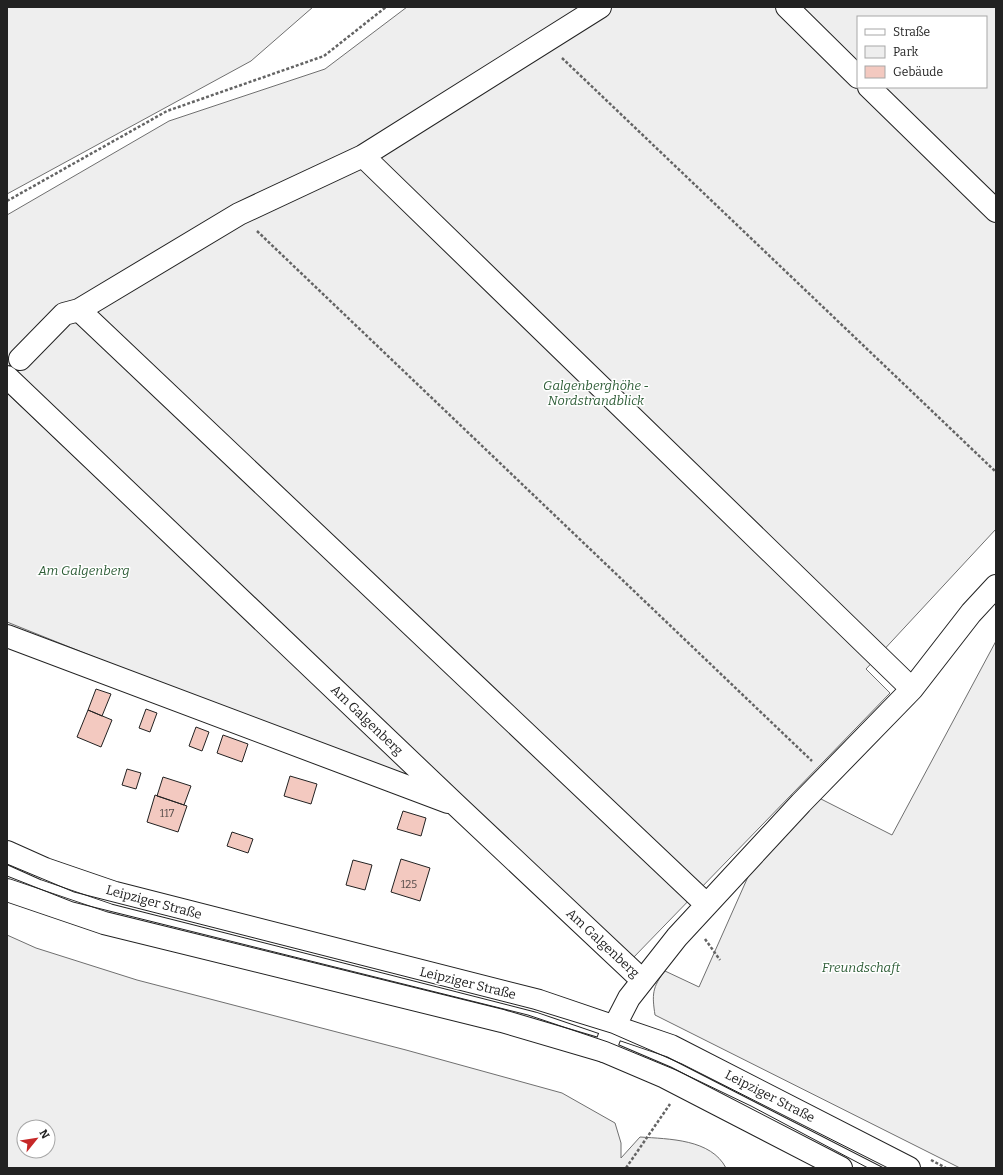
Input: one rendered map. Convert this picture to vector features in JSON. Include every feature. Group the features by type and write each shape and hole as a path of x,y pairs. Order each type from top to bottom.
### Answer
{"main road":[{"path":"20,359 64,314 79,310 239,214 363,156 600,7"},
{"path":"787,7 857,76"},
{"path":"870,88 996,211"},
{"path":"363,156 912,689"},
{"path":"79,310 706,904"},
{"name":"Am Galgenberg","path":"7,377 642,980"},
{"path":"604,1051 629,998 642,980 706,904 912,689 971,613 996,586"},
{"path":"7,636 456,805"},
{"name":"Leipziger Straße","path":"7,852 45,869 115,893 539,1000 615,1026 671,1046 909,1168"},
{"path":"7,890 104,923 502,1022 604,1051 665,1077 841,1168"}],"path":[{"path":"7,201 167,111 324,56 386,7"},
{"path":"546,42 996,472"},
{"path":"239,214 827,776"},
{"path":"626,1168 671,1103 665,1100"}],"green space":[{"path":"7,7 313,7 251,61 7,194"},
{"name":"Galgenberghöhe - Nordstrandblick","path":"407,7 996,7 996,529 866,669 890,693 632,959 7,365 7,215 169,121 325,69"},
{"name":"Am Galgenberg","path":"7,393 426,790 7,622"},
{"name":"Freundschaft","path":"996,641 996,1168 960,1168 655,1015 653,997 655,987 665,971 699,987 751,870 819,798 892,835"},
{"path":"7,935 36,948 137,980 406,1050 562,1093 615,1123 621,1143 621,1158 640,1137 676,1140 688,1142 710,1151 719,1158 726,1168 7,1168"}],"building":[{"path":"96,689 111,694 102,716 88,710"},
{"path":"146,709 157,713 150,732 139,728"},
{"path":"88,710 112,720 101,747 77,737"},
{"path":"196,727 209,732 202,751 189,746"},
{"path":"223,735 248,744 242,762 217,753"},
{"path":"127,769 141,773 136,789 122,785"},
{"path":"290,776 317,784 311,804 284,796"},
{"path":"163,777 191,786 184,805 157,796"},
{"path":"155,795 187,806 178,832 147,822"},
{"path":"403,811 426,818 421,836 397,829"},
{"path":"232,832 253,839 248,853 227,846"},
{"path":"401,859 430,868 420,901 391,892"},
{"path":"353,860 372,865 365,890 346,885"}],"tram line":[{"path":"7,864 74,892 533,1009 611,1033 682,1064 888,1168"},
{"path":"7,876 73,902 528,1015 608,1042 676,1070 751,1106 868,1168"}]}
